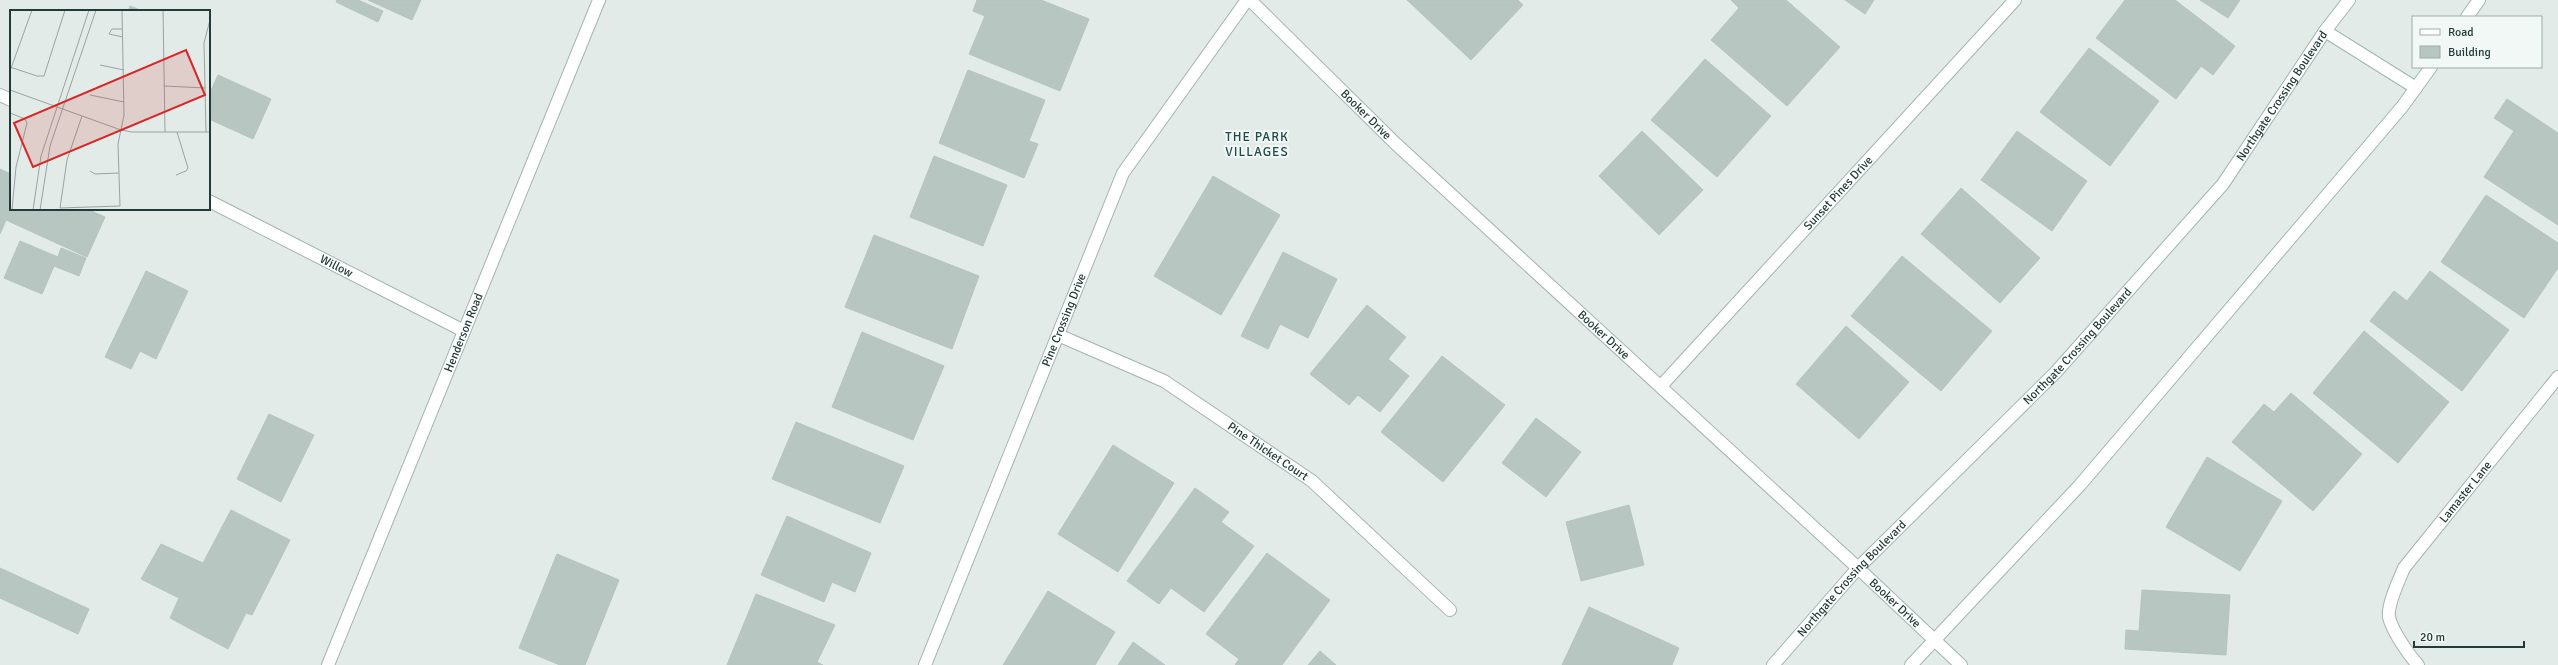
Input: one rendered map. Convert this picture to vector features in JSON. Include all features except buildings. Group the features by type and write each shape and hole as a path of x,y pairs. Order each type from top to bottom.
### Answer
{"street":[{"name":"Henderson Road","path":"328,665 599,0"},
{"name":"Pine Crossing Drive","path":"925,665 1123,173 1249,0"},
{"name":"Booker Drive","path":"1249,0 1396,144 1661,386 1961,665"},
{"name":"Sunset Pines Drive","path":"1661,386 2016,0"},
{"name":"Northgate Crossing Boulevard","path":"1774,665 1858,568 2056,372 2224,184 2326,31 2349,0"},
{"path":"2468,16 2479,0"},
{"path":"2326,31 2416,88"},
{"path":"1911,665 2080,485 2416,88 2430,68"},
{"path":"0,95 10,100"},
{"name":"Willow","path":"210,202 464,331"},
{"name":"Pine Thicket Court","path":"1058,335 1164,381 1312,481 1450,610"},
{"name":"Lamaster Lane","path":"2418,665 2408,654 2389,616 2395,589 2404,568 2558,377"}],"district":[{"name":"THE PARK VILLAGES","path":"1257,144"}]}
